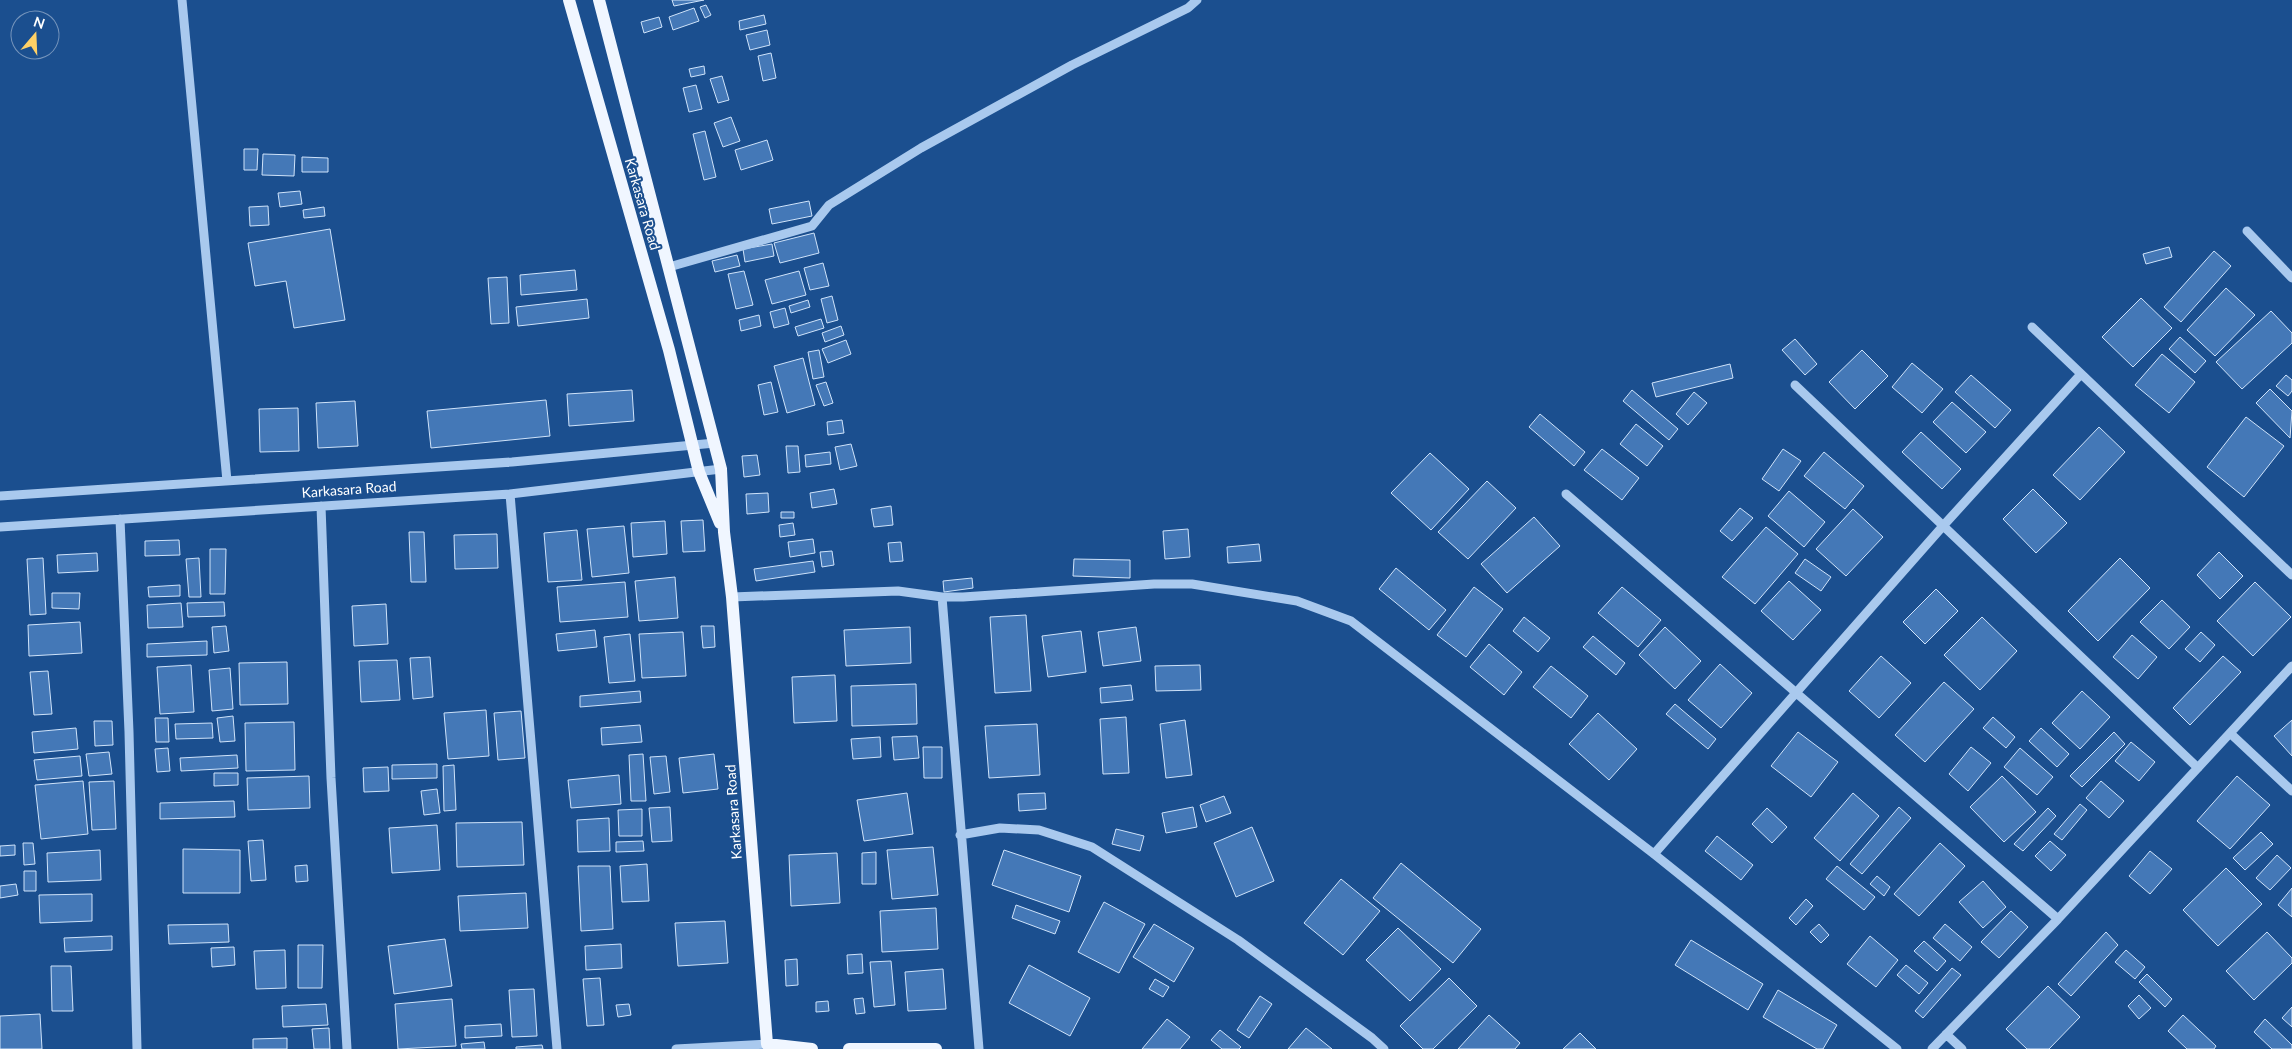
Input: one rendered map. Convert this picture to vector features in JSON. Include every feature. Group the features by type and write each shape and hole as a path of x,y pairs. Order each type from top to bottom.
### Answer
{"main road":[{"name":"Karkasara Road","path":"569,0 669,350 699,472 724,532"},
{"name":"Karkasara Road","path":"599,0 721,469 724,532 732,597 766,1044"},
{"path":"766,1044 812,1049"},
{"path":"849,1049 936,1049"}],"street":[{"path":"182,0 227,480"},
{"path":"669,267 812,226 829,205 921,148 1072,65 1188,8 1197,0"},
{"path":"2247,231 2292,278"},
{"path":"2032,327 2292,575"},
{"path":"1654,854 1943,526 2081,374"},
{"path":"1795,385 2198,768"},
{"name":"Karkasara Road","path":"0,496 512,462 715,443"},
{"name":"Karkasara Road","path":"0,526 510,494 721,469"},
{"path":"510,494 557,1049"},
{"path":"1566,494 2058,919"},
{"path":"321,506 331,778 347,1049"},
{"path":"120,519 129,732 137,1049"},
{"path":"732,597 898,591 942,597 1154,584 1192,584 1297,601 1351,622 1654,854 1897,1049"},
{"path":"942,597 960,835 980,1049"},
{"path":"1932,1049 2058,919 2292,666"},
{"path":"2231,734 2292,790"},
{"path":"960,835 1000,828 1039,830 1092,848 1238,940 1372,1038 1384,1049"},
{"path":"1946,1034 1962,1049"},
{"path":"676,1049 766,1044"}],"building":[{"path":"672,0 704,0 674,6"},
{"path":"706,5 711,15 705,18 700,7"},
{"path":"694,8 699,21 673,30 669,17"},
{"path":"764,15 766,24 740,30 739,21"},
{"path":"659,17 662,27 644,33 641,22"},
{"path":"767,30 770,45 750,50 746,35"},
{"path":"771,53 776,78 763,81 758,56"},
{"path":"704,66 705,74 691,77 689,69"},
{"path":"722,76 729,100 718,103 710,79"},
{"path":"696,85 702,109 689,112 683,88"},
{"path":"731,117 740,141 723,147 714,123"},
{"path":"705,131 716,177 704,180 693,134"},
{"path":"767,140 773,160 741,170 735,150"},
{"path":"244,149 258,149 257,170 244,170"},
{"path":"263,154 295,155 294,176 262,175"},
{"path":"302,157 328,158 328,172 302,172"},
{"path":"300,191 302,204 280,207 278,193"},
{"path":"809,201 812,216 772,224 769,209"},
{"path":"268,206 269,225 250,226 249,207"},
{"path":"324,207 325,216 304,218 303,210"},
{"path":"330,229 345,320 294,328 286,281 255,286 248,243"},
{"path":"814,233 819,253 780,263 774,243"},
{"path":"772,244 774,256 745,262 743,249"},
{"path":"2169,247 2172,257 2146,264 2143,254"},
{"path":"2214,251 2231,266 2181,322 2164,307"},
{"path":"737,255 740,266 715,272 712,261"},
{"path":"823,263 829,286 810,290 804,268"},
{"path":"575,270 577,290 521,295 520,275"},
{"path":"744,271 753,305 736,309 728,274"},
{"path":"799,271 806,295 772,304 765,280"},
{"path":"507,277 509,323 491,324 488,278"},
{"path":"2226,288 2255,315 2215,356 2187,330"},
{"path":"832,296 838,320 827,323 821,299"},
{"path":"2141,298 2172,328 2133,367 2102,337"},
{"path":"587,299 589,318 518,326 516,307"},
{"path":"808,300 810,307 791,313 789,306"},
{"path":"785,308 789,324 774,328 770,312"},
{"path":"2271,311 2292,333 2292,343 2242,389 2216,362"},
{"path":"759,315 761,326 741,331 739,320"},
{"path":"821,319 824,328 798,336 795,327"},
{"path":"841,326 844,335 825,342 822,333"},
{"path":"2180,337 2206,361 2195,373 2169,349"},
{"path":"1795,339 1817,364 1805,375 1782,350"},
{"path":"846,340 851,354 828,363 822,349"},
{"path":"819,350 824,377 813,379 808,352"},
{"path":"1862,350 1888,376 1855,409 1829,382"},
{"path":"2162,354 2195,382 2169,413 2135,385"},
{"path":"803,358 815,405 787,413 774,366"},
{"path":"1912,363 1943,389 1922,413 1892,387"},
{"path":"1730,364 1733,378 1656,397 1652,383"},
{"path":"1971,375 2011,410 1995,428 1955,392"},
{"path":"2286,375 2292,380 2292,391 2288,396 2276,386"},
{"path":"771,382 778,412 764,415 758,385"},
{"path":"826,382 833,403 824,406 816,385"},
{"path":"2270,389 2292,411 2290,438 2256,403"},
{"path":"632,390 634,421 569,426 567,394"},
{"path":"1632,390 1678,429 1669,440 1623,401"},
{"path":"1694,392 1707,403 1688,425 1676,414"},
{"path":"546,400 550,436 431,448 427,411"},
{"path":"355,401 358,446 318,448 316,403"},
{"path":"1952,402 1986,432 1966,453 1933,422"},
{"path":"298,408 299,451 260,452 259,409"},
{"path":"1540,414 1585,452 1574,466 1529,427"},
{"path":"2246,417 2284,446 2244,497 2207,467"},
{"path":"842,420 844,433 828,435 827,422"},
{"path":"1636,424 1663,446 1647,466 1620,444"},
{"path":"2099,427 2125,452 2080,500 2053,475"},
{"path":"1921,432 1961,469 1942,489 1902,452"},
{"path":"851,444 857,466 840,470 835,447"},
{"path":"786,446 798,446 800,472 788,473"},
{"path":"1602,449 1639,478 1622,500 1584,470"},
{"path":"1783,449 1801,461 1779,491 1762,479"},
{"path":"830,452 831,464 806,467 805,455"},
{"path":"1824,452 1864,486 1845,509 1804,476"},
{"path":"1430,453 1469,489 1431,530 1391,493"},
{"path":"757,455 760,475 744,477 742,456"},
{"path":"1487,481 1516,508 1468,559 1438,532"},
{"path":"834,489 837,504 812,508 810,493"},
{"path":"2033,489 2067,523 2036,553 2003,519"},
{"path":"1789,491 1825,522 1804,547 1768,516"},
{"path":"768,493 769,512 747,514 746,494"},
{"path":"891,506 893,525 874,527 871,509"},
{"path":"1740,508 1753,518 1732,541 1720,531"},
{"path":"1853,509 1883,537 1846,576 1816,549"},
{"path":"781,512 794,512 794,518 781,518"},
{"path":"1534,517 1560,546 1507,593 1481,564"},
{"path":"703,520 705,551 683,552 681,521"},
{"path":"665,521 667,554 633,557 631,523"},
{"path":"793,523 795,535 780,537 779,525"},
{"path":"624,526 629,573 592,577 587,529"},
{"path":"1766,527 1798,554 1755,604 1722,577"},
{"path":"1188,529 1190,557 1165,559 1163,531"},
{"path":"577,530 582,580 548,582 544,533"},
{"path":"409,532 424,532 426,582 411,582"},
{"path":"497,534 498,568 455,569 454,535"},
{"path":"813,539 815,553 790,557 788,542"},
{"path":"179,540 180,555 145,556 145,541"},
{"path":"901,542 903,561 890,562 888,543"},
{"path":"1259,544 1261,561 1228,563 1227,547"},
{"path":"210,549 226,549 225,594 210,594"},
{"path":"832,551 834,565 822,567 820,552"},
{"path":"2219,552 2243,576 2220,599 2197,575"},
{"path":"97,553 98,571 58,573 57,555"},
{"path":"43,558 46,614 30,615 27,559"},
{"path":"199,558 201,597 189,597 186,559"},
{"path":"2120,558 2150,588 2098,641 2068,611"},
{"path":"1074,559 1130,560 1130,578 1073,576"},
{"path":"1805,559 1831,577 1821,591 1795,573"},
{"path":"813,561 815,572 756,581 754,569"},
{"path":"1396,568 1446,610 1429,630 1379,589"},
{"path":"675,577 678,618 639,621 635,581"},
{"path":"972,578 973,588 944,592 943,581"},
{"path":"1789,581 1821,610 1793,640 1761,611"},
{"path":"625,582 628,617 560,622 557,587"},
{"path":"2255,582 2291,617 2253,656 2217,621"},
{"path":"180,585 180,596 149,597 148,587"},
{"path":"1474,587 1503,609 1466,657 1437,635"},
{"path":"1622,587 1661,620 1638,647 1598,613"},
{"path":"1936,589 1958,611 1925,644 1903,622"},
{"path":"52,593 80,593 79,609 52,608"},
{"path":"2162,600 2190,627 2169,649 2140,622"},
{"path":"224,602 225,616 188,617 187,603"},
{"path":"181,603 183,627 148,628 147,605"},
{"path":"386,604 388,644 354,646 352,606"},
{"path":"1026,615 1031,691 995,693 990,617"},
{"path":"1524,617 1550,638 1538,652 1513,631"},
{"path":"1982,617 2017,651 1980,690 1944,655"},
{"path":"80,622 82,653 29,656 28,625"},
{"path":"226,626 229,651 214,653 212,627"},
{"path":"701,626 714,626 715,647 703,648"},
{"path":"910,627 911,663 846,666 844,630"},
{"path":"1136,627 1141,661 1103,666 1098,632"},
{"path":"1665,627 1701,661 1675,689 1639,655"},
{"path":"595,630 597,647 558,651 556,634"},
{"path":"1081,631 1086,672 1048,677 1042,636"},
{"path":"683,632 686,676 642,678 639,634"},
{"path":"2201,632 2215,645 2200,662 2185,649"},
{"path":"630,634 635,681 609,683 604,637"},
{"path":"2132,635 2157,657 2138,679 2113,657"},
{"path":"1593,636 1625,663 1616,675 1583,647"},
{"path":"207,641 207,655 147,657 147,644"},
{"path":"1489,644 1522,672 1504,695 1470,667"},
{"path":"1881,656 1911,683 1879,718 1849,691"},
{"path":"2223,656 2241,672 2190,725 2173,708"},
{"path":"430,657 433,697 413,699 410,658"},
{"path":"397,660 400,700 361,702 359,661"},
{"path":"287,662 288,704 240,705 239,663"},
{"path":"1720,664 1752,693 1721,728 1688,700"},
{"path":"191,665 194,712 160,714 157,667"},
{"path":"1200,665 1201,690 1156,691 1155,666"},
{"path":"1551,666 1588,696 1571,718 1533,687"},
{"path":"230,668 233,709 212,711 209,670"},
{"path":"48,671 52,714 34,715 30,672"},
{"path":"835,675 837,721 794,723 792,677"},
{"path":"1944,682 1974,709 1925,762 1895,735"},
{"path":"916,684 917,724 852,726 851,686"},
{"path":"1131,685 1133,700 1101,703 1100,688"},
{"path":"640,691 641,702 580,707 580,696"},
{"path":"2082,691 2110,717 2080,749 2052,723"},
{"path":"1675,704 1716,739 1708,749 1666,714"},
{"path":"486,710 489,756 448,759 444,713"},
{"path":"521,711 525,758 498,760 494,713"},
{"path":"1598,713 1637,749 1609,780 1569,744"},
{"path":"233,716 235,741 220,742 217,718"},
{"path":"1126,717 1129,773 1103,774 1100,719"},
{"path":"1993,717 2015,737 2006,748 1983,728"},
{"path":"155,718 168,718 169,742 156,742"},
{"path":"1185,720 1192,775 1166,778 1160,724"},
{"path":"2292,720 2292,756 2274,736"},
{"path":"94,721 112,721 113,745 95,746"},
{"path":"294,722 295,770 246,771 245,723"},
{"path":"212,723 213,738 176,739 175,724"},
{"path":"1037,724 1040,775 989,778 985,726"},
{"path":"640,725 642,742 602,745 601,728"},
{"path":"76,728 78,749 34,753 32,732"},
{"path":"2041,728 2069,754 2057,767 2029,741"},
{"path":"1798,732 1838,762 1811,797 1771,766"},
{"path":"2114,732 2125,744 2082,787 2070,776"},
{"path":"917,736 919,758 894,760 892,737"},
{"path":"880,737 881,757 853,759 851,739"},
{"path":"2131,742 2155,762 2139,781 2115,761"},
{"path":"923,747 942,747 942,778 924,778"},
{"path":"1971,747 1991,763 1968,791 1949,774"},
{"path":"168,748 170,771 157,772 155,749"},
{"path":"2020,748 2053,777 2037,795 2004,767"},
{"path":"109,752 112,774 89,776 86,754"},
{"path":"643,754 646,801 631,801 629,755"},
{"path":"714,754 718,789 683,793 679,758"},
{"path":"237,755 238,768 181,771 180,758"},
{"path":"80,756 82,776 37,780 34,760"},
{"path":"666,756 670,792 654,794 650,757"},
{"path":"437,764 437,778 392,779 392,765"},
{"path":"454,765 456,810 444,811 443,766"},
{"path":"388,767 389,791 364,792 363,768"},
{"path":"214,773 238,773 238,785 214,786"},
{"path":"619,775 621,804 571,808 568,780"},
{"path":"309,776 310,808 248,810 247,778"},
{"path":"2002,776 2036,812 2004,842 1970,807"},
{"path":"2237,776 2270,805 2230,849 2197,821"},
{"path":"83,781 88,834 41,839 35,785"},
{"path":"114,781 116,829 92,830 89,782"},
{"path":"2101,781 2124,801 2109,818 2086,798"},
{"path":"437,789 440,813 424,815 421,791"},
{"path":"907,793 913,834 864,841 857,800"},
{"path":"1045,793 1046,809 1019,811 1018,794"},
{"path":"1853,793 1879,816 1840,861 1814,838"},
{"path":"1224,796 1231,813 1206,822 1200,805"},
{"path":"234,801 235,817 160,819 160,803"},
{"path":"2080,804 2087,810 2062,840 2054,834"},
{"path":"670,807 672,841 652,842 649,808"},
{"path":"1193,807 1197,827 1166,833 1162,813"},
{"path":"1899,807 1911,818 1862,874 1850,864"},
{"path":"1767,808 1787,827 1772,843 1752,824"},
{"path":"2048,808 2056,816 2023,851 2014,844"},
{"path":"642,809 642,836 619,836 618,810"},
{"path":"609,818 610,851 578,852 577,820"},
{"path":"522,822 524,865 457,867 456,823"},
{"path":"437,825 440,870 392,873 389,828"},
{"path":"1252,827 1274,881 1236,897 1214,843"},
{"path":"1116,829 1144,836 1140,851 1112,844"},
{"path":"2261,832 2273,844 2245,870 2233,858"},
{"path":"1717,836 1753,865 1741,880 1705,851"},
{"path":"263,840 266,880 251,881 248,841"},
{"path":"643,841 644,851 616,852 616,842"},
{"path":"2050,841 2066,855 2051,871 2035,856"},
{"path":"23,843 33,843 35,864 24,865"},
{"path":"1940,843 1965,866 1919,916 1894,894"},
{"path":"15,845 15,855 0,856 0,846"},
{"path":"933,847 938,895 892,899 887,850"},
{"path":"183,849 240,850 240,893 183,893"},
{"path":"100,850 101,880 48,882 47,853"},
{"path":"1004,850 1081,876 1069,912 992,885"},
{"path":"2150,851 2172,869 2150,894 2129,876"},
{"path":"876,852 876,884 862,884 862,853"},
{"path":"837,853 840,903 791,906 789,855"},
{"path":"2277,855 2291,868 2270,890 2256,878"},
{"path":"1401,863 1481,929 1453,963 1373,898"},
{"path":"647,864 649,901 622,902 620,866"},
{"path":"307,865 308,881 296,882 295,866"},
{"path":"578,866 610,866 613,929 581,931"},
{"path":"1837,866 1875,897 1864,910 1826,879"},
{"path":"2226,868 2262,904 2218,946 2183,910"},
{"path":"24,871 36,871 36,891 24,891"},
{"path":"1877,876 1890,887 1884,896 1870,884"},
{"path":"1341,879 1380,911 1343,955 1304,923"},
{"path":"1983,881 2006,907 1983,928 1959,902"},
{"path":"16,884 18,895 0,898 0,886"},
{"path":"2292,888 2292,917 2278,905"},
{"path":"526,893 528,928 460,931 458,896"},
{"path":"92,894 92,921 40,923 39,895"},
{"path":"1806,899 1813,906 1796,925 1789,918"},
{"path":"1104,902 1145,924 1119,973 1078,952"},
{"path":"1016,905 1060,921 1055,934 1012,918"},
{"path":"936,908 938,949 882,952 880,911"},
{"path":"2011,911 2028,927 1999,958 1981,942"},
{"path":"725,921 728,963 678,966 675,923"},
{"path":"228,924 229,942 169,944 168,925"},
{"path":"1154,924 1194,948 1174,982 1133,957"},
{"path":"1819,924 1829,935 1821,943 1810,932"},
{"path":"1945,924 1972,947 1960,961 1933,938"},
{"path":"1398,928 1441,969 1410,1001 1366,960"},
{"path":"2106,932 2118,945 2071,996 2058,984"},
{"path":"2267,932 2292,958 2292,963 2254,1000 2226,971"},
{"path":"112,936 112,950 65,952 64,938"},
{"path":"1870,936 1898,960 1876,987 1847,964"},
{"path":"445,939 452,986 394,994 388,946"},
{"path":"1691,940 1763,984 1748,1010 1675,965"},
{"path":"1924,941 1946,961 1937,971 1914,951"},
{"path":"621,944 622,968 586,970 585,946"},
{"path":"298,945 323,945 322,988 298,988"},
{"path":"234,947 235,965 212,967 211,948"},
{"path":"285,950 286,988 256,989 254,951"},
{"path":"2126,950 2145,967 2135,979 2115,962"},
{"path":"862,954 863,973 848,974 847,955"},
{"path":"797,959 798,985 786,986 785,960"},
{"path":"891,961 895,1005 874,1007 870,962"},
{"path":"1029,965 1090,998 1070,1036 1009,1003"},
{"path":"1906,965 1928,983 1919,994 1897,975"},
{"path":"51,966 71,966 73,1011 52,1011"},
{"path":"1952,968 1961,975 1923,1018 1915,1011"},
{"path":"943,969 946,1009 908,1011 905,972"},
{"path":"2147,974 2172,999 2165,1007 2139,982"},
{"path":"600,978 604,1025 587,1026 583,979"},
{"path":"1449,978 1477,1006 1433,1049 1423,1049 1400,1026"},
{"path":"1155,979 1169,987 1163,997 1149,989"},
{"path":"2048,986 2080,1017 2049,1049 2027,1049 2006,1029"},
{"path":"534,989 537,1036 512,1037 509,990"},
{"path":"1778,990 1837,1025 1823,1049 1817,1049 1763,1017"},
{"path":"2139,995 2151,1008 2139,1019 2128,1006"},
{"path":"1260,996 1272,1004 1249,1038 1237,1030"},
{"path":"863,998 865,1013 856,1014 854,999"},
{"path":"452,999 456,1046 398,1049 395,1004"},
{"path":"828,1001 829,1011 816,1012 816,1002"},
{"path":"326,1004 328,1025 283,1027 282,1006"},
{"path":"629,1004 631,1015 618,1017 616,1005"},
{"path":"2292,1007 2292,1027 2282,1018"},
{"path":"40,1014 42,1049 0,1049 0,1016"},
{"path":"1489,1015 1520,1043 1515,1049 1458,1049"},
{"path":"2183,1015 2216,1046 2214,1049 2187,1049 2168,1031"},
{"path":"1167,1019 1190,1037 1180,1049 1142,1049"},
{"path":"2265,1019 2292,1045 2292,1049 2272,1049 2254,1032"},
{"path":"501,1024 502,1036 465,1038 465,1026"},
{"path":"329,1028 330,1049 314,1049 312,1029"},
{"path":"1306,1028 1332,1049 1288,1049"},
{"path":"1220,1030 1241,1047 1239,1049 1222,1049 1211,1040"},
{"path":"1580,1033 1596,1049 1563,1049"},
{"path":"287,1038 287,1049 253,1049 253,1039"},
{"path":"484,1042 485,1049 462,1049 461,1044"},
{"path":"542,1045 543,1049 516,1049 516,1047"}]}
